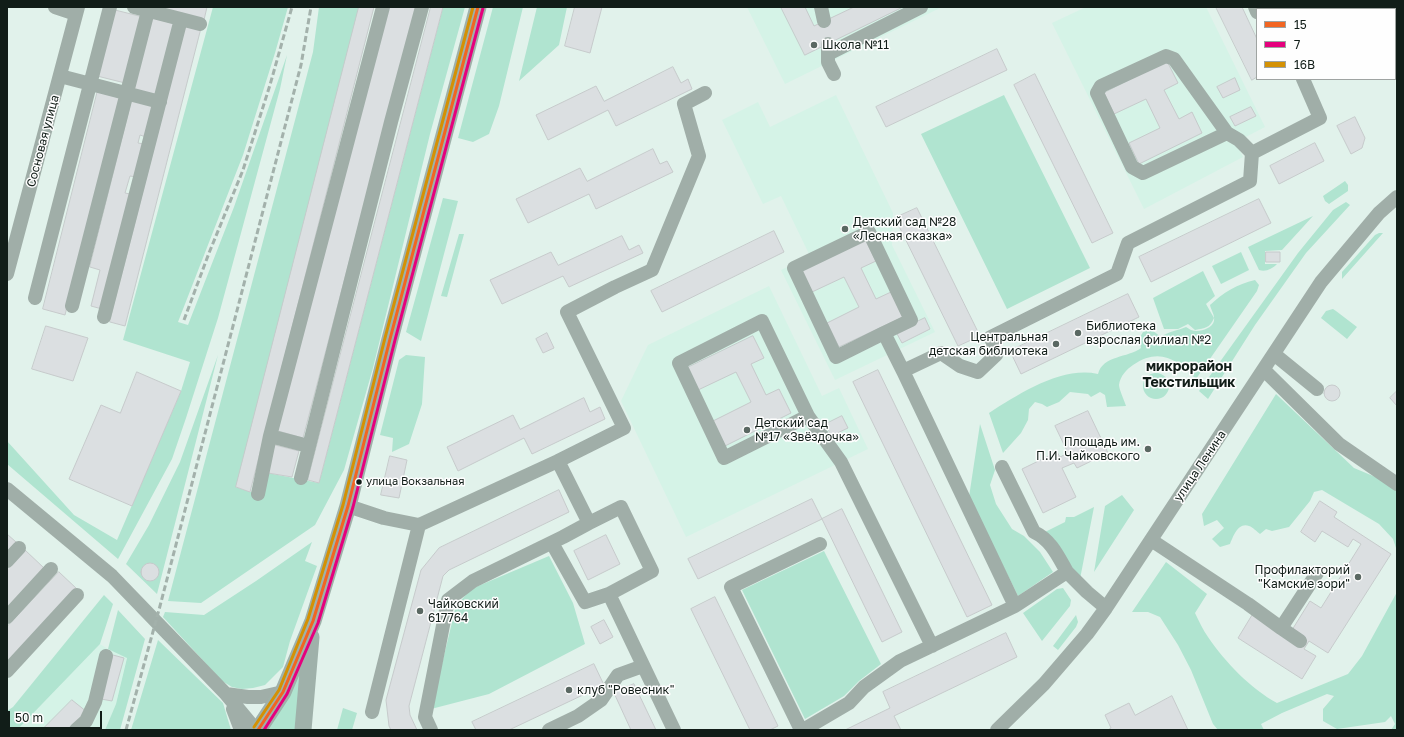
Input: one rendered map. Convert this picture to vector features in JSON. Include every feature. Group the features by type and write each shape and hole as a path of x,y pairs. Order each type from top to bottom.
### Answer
{"main road":[{"path":"257,730 283,692 313,621 348,506 390,339 478,7"},
{"path":"303,730 313,621"}],"street":[{"path":"55,7 77,10"},
{"path":"35,298 110,7"},
{"path":"134,7 200,24"},
{"path":"258,494 270,436 383,7"},
{"path":"300,478 422,7"},
{"path":"821,7 824,21"},
{"path":"834,74 828,62 828,49 921,7"},
{"name":"Сосновая улица","path":"7,274 77,10"},
{"path":"72,306 148,11"},
{"path":"104,318 181,19"},
{"path":"903,371 941,353 960,366 978,372 996,355 991,337 1117,274 1128,243 1250,181 1252,153 1239,140 1227,133 1174,59 1166,56 1101,86 1097,93 1132,167 1143,173 1227,133"},
{"path":"60,76 160,102"},
{"path":"1252,153 1320,118 1303,80"},
{"path":"348,506 384,518 418,525 558,461 624,428 567,312 615,286 652,270 699,156 684,104 705,93"},
{"name":"улица Ленина","path":"1000,729 1044,684 1106,608 1321,282 1378,213 1397,196"},
{"path":"869,232 911,320 884,333 836,357 794,268 869,232"},
{"path":"808,416 724,458 679,362 762,322 808,416 841,462 932,646"},
{"path":"884,333 1015,606"},
{"path":"1274,354 1317,389"},
{"path":"1264,370 1340,444 1397,484"},
{"path":"270,436 308,446"},
{"path":"558,461 589,523"},
{"path":"1002,467 1034,532 1042,536 1053,547 1067,572 1106,608"},
{"path":"7,489 112,576 226,694 257,730"},
{"path":"431,730 425,717 448,600 473,581 552,543 621,507 652,572 609,594 585,602 552,543"},
{"path":"372,712 418,525"},
{"path":"1151,540 1248,604 1300,641"},
{"path":"820,544 731,586 802,730 849,703 864,687 900,661 1015,606 1067,572"},
{"path":"7,561 19,548"},
{"path":"7,617 51,570"},
{"path":"1281,628 1317,573"},
{"path":"609,594 674,730"},
{"path":"7,671 77,595"},
{"path":"76,730 86,721 95,702 106,656"},
{"path":"549,730 578,716 601,700 618,675 643,666"},
{"path":"226,694 261,697 283,692"},
{"path":"226,694 240,723 241,730"}],"shaded area":[{"name":"Школа №11","path":"747,7 942,7 785,84"},
{"path":"1086,7 1206,7 1265,127 1236,142 1243,157 1144,209 1052,23"},
{"name":"Детский сад №28 «Лесная сказка»","path":"836,95 893,213 892,245 935,332 835,380 781,270 810,256 781,196 763,204 722,120 758,102 770,127"},
{"name":"Детский сад №17 «Звёздочка»","path":"769,286 822,396 839,388 868,449 686,537 621,401 648,345"},
{"path":"100,644 127,657 116,704 105,730 17,730"}],"green space":[{"path":"213,7 288,7 243,155 178,322 188,325 234,207 287,55 280,89 218,318 186,418 172,459 118,559 7,464 7,441 74,515 117,540 181,391 190,362 123,340"},
{"path":"319,7 359,7 236,487 263,496 268,473 319,483 443,7 465,7 430,134 373,368 344,470 315,525 201,603 168,601 313,52"},
{"path":"493,7 523,7 499,106 489,134 473,142 458,138"},
{"path":"537,7 567,7 559,45 519,81"},
{"path":"1004,95 1090,268 1007,309 921,134"},
{"path":"1345,181 1348,185 1348,191 1329,204 1325,201 1323,196"},
{"path":"443,198 458,201 421,341 406,332"},
{"path":"1346,202 1350,205 1306,253 1255,325 1208,399 1199,391 1298,253 1333,210"},
{"path":"1313,216 1282,250 1265,251 1265,264 1277,264 1269,270 1259,270 1248,247"},
{"path":"1383,233 1342,279 1342,272 1375,235"},
{"path":"459,234 464,234 447,297 441,296"},
{"path":"1241,252 1249,270 1221,284 1212,266"},
{"path":"1203,271 1215,296 1206,304 1214,318 1211,324 1202,329 1195,330 1188,324 1178,329 1164,329 1153,298"},
{"path":"1255,280 1259,285 1257,291 1196,379 1182,366 1167,358 1159,356 1142,360 1128,369 1122,376 1119,385 1126,406 1107,407 1105,395 1100,392 1091,397 1088,394 1070,392 1059,402 1047,407 1035,402 1029,409 1028,420 1021,433 1003,453 989,413 1041,383 1070,374 1098,374 1105,363 1141,348 1139,339 1148,327 1161,337 1170,332 1186,327 1194,331 1208,328 1214,321 1210,305 1231,290 1242,284"},
{"path":"1333,309 1357,327 1347,339 1321,318 1326,311"},
{"path":"218,355 157,594 126,564 149,525 180,462"},
{"path":"406,355 425,357 422,404 409,444 392,452 393,438 380,435 399,360"},
{"path":"1156,373 1165,377 1169,386 1165,395 1156,399 1147,395 1143,386 1147,377"},
{"path":"1276,394 1354,468 1397,486 1397,551 1393,539 1379,524 1322,490 1314,492 1310,501 1289,527 1272,531 1266,529 1260,534 1253,528 1245,525 1236,531 1230,544 1220,547 1212,539 1224,528 1217,520 1204,526 1202,514"},
{"path":"980,424 995,470 990,485 996,504 1012,529 1024,536 1040,552 1053,572 1018,596 969,497"},
{"path":"1122,495 1134,510 1094,572 1105,506"},
{"path":"1094,507 1080,579 1068,563 1054,539 1045,532 1065,522 1066,517 1074,517"},
{"path":"312,542 305,561 317,566 290,641 283,667 265,685 242,689 232,687 222,681 163,617 165,612 204,615"},
{"path":"824,551 881,664 859,681 844,696 805,719 742,590"},
{"path":"549,556 573,603 585,644 489,694 431,709 456,606 471,589"},
{"path":"1166,562 1207,594 1195,613 1204,631 1215,646 1230,665 1248,683 1277,703 1348,674 1362,656 1397,592 1397,730 1391,730 1395,724 1391,716 1385,722 1337,729 1323,721 1323,709 1334,696 1327,694 1282,713 1261,724 1264,730 1218,730 1213,724 1191,670 1178,645 1160,617 1148,612 1132,612"},
{"path":"1063,588 1071,600 1070,606 1042,641 1023,613 1057,589"},
{"path":"104,595 113,604 100,644 17,730 7,730 7,711 13,707"},
{"path":"118,610 145,639 120,730 105,730 116,704 127,658 108,649"},
{"path":"1076,615 1078,622 1076,627 1058,650 1053,646"},
{"path":"158,640 223,703 231,730 131,730"},
{"path":"305,650 300,730 261,730"},
{"path":"343,708 357,713 352,730 337,730"}],"building":[{"path":"156,7 207,7 204,20"},
{"path":"359,7 374,7 250,492 236,487"},
{"path":"389,7 416,7 303,438 278,431"},
{"path":"431,7 443,7 319,483 308,480"},
{"path":"575,7 602,7 590,53 565,46"},
{"path":"781,7 805,7 814,26 854,7 903,7 805,55"},
{"path":"1216,7 1242,7 1256,37 1256,78 1252,80"},
{"path":"1334,7 1364,8 1334,8"},
{"path":"115,10 143,17 125,83 97,76"},
{"path":"153,18 176,24 156,95 133,89"},
{"path":"186,24 201,28 125,326 110,322"},
{"path":"1396,42 1397,42 1396,66"},
{"path":"997,49 1007,70 886,127 876,107"},
{"path":"1167,61 1178,83 1164,90 1179,119 1192,112 1202,133 1139,164 1129,143 1160,128 1146,99 1114,114 1104,93"},
{"path":"673,67 681,83 688,79 692,89 616,126 608,110 548,140 536,115 596,86 604,101"},
{"path":"1035,74 1113,233 1092,243 1014,85"},
{"path":"1235,78 1240,90 1223,98 1217,87"},
{"path":"98,90 120,96 65,315 43,309"},
{"path":"132,100 154,106 146,137 140,135 138,143 144,144 136,177 130,176 125,193 130,194 102,309 91,306 100,270 90,267"},
{"path":"1251,107 1256,116 1235,126 1230,117"},
{"path":"1355,117 1365,138 1362,148 1351,154 1337,126"},
{"path":"1315,143 1324,161 1279,184 1270,166"},
{"path":"653,149 660,164 667,161 673,172 596,209 589,194 528,223 516,199 580,168 587,181"},
{"path":"1259,199 1271,223 1151,282 1139,257"},
{"path":"917,208 980,336 958,346 895,218"},
{"path":"774,231 784,252 662,312 651,291"},
{"path":"622,236 629,250 639,245 643,253 569,287 563,276 502,304 490,280 551,252 558,265"},
{"path":"865,239 876,261 861,268 876,299 891,292 903,317 839,347 827,323 859,307 844,277 812,292 801,269"},
{"path":"1266,252 1280,252 1280,262 1266,262"},
{"path":"1128,294 1139,317 1021,374 1010,351"},
{"path":"925,318 930,329 902,343 896,332"},
{"path":"46,326 88,338 73,381 32,369"},
{"path":"547,333 554,348 543,353 536,339"},
{"path":"753,336 764,358 751,364 766,395 779,389 791,413 725,446 713,421 751,402 736,372 698,390 687,368"},
{"path":"878,370 992,605 967,617 853,382"},
{"path":"137,372 181,391 132,506 69,479 101,405 120,413"},
{"path":"1329,385 1335,385 1340,390 1338,399 1335,401 1329,401 1324,396 1324,390"},
{"path":"1397,391 1397,406 1390,398"},
{"path":"584,398 590,412 600,407 605,419 532,454 524,438 458,471 447,447 513,415 520,429"},
{"path":"1088,411 1108,453 1077,468 1074,463 1062,468 1076,497 1043,513 1022,469 1057,452 1060,457 1068,453 1055,426"},
{"path":"842,416 848,428 831,436 826,424"},
{"path":"275,445 299,451 292,477 268,473"},
{"path":"390,456 407,460 399,498 381,495"},
{"path":"559,490 569,512 449,570 443,576 409,706 410,715 417,730 391,730 389,726 386,700 421,570 439,548"},
{"path":"812,499 822,519 698,579 688,559"},
{"name":"Профилакторий \"Камские зори\"","path":"1320,501 1337,512 1334,517 1391,554 1328,653 1309,641 1304,649 1316,656 1302,679 1238,638 1252,615 1292,630 1310,601 1321,608 1361,544 1353,539 1348,547 1322,531 1315,542 1301,532"},
{"path":"842,509 902,632 882,642 822,519"},
{"path":"7,534 16,542 7,552"},
{"path":"606,535 620,564 588,580 574,551"},
{"path":"25,550 44,568 7,609 7,569"},
{"path":"150,563 156,566 159,572 156,578 150,581 144,578 141,572 144,566"},
{"path":"59,572 77,589 7,663 7,627"},
{"path":"715,597 778,726 770,730 750,730 691,609"},
{"path":"604,620 613,637 600,644 591,627"},
{"path":"1006,633 1017,657 894,716 901,730 845,730 890,708 883,692"},
{"path":"113,655 124,658 112,701 101,699"},
{"path":"594,664 604,685 509,730 476,730 472,722"},
{"path":"634,684 656,730 631,730 614,693"},
{"path":"1172,696 1188,730 1108,730 1111,728 1105,715 1129,703 1135,715"},
{"path":"72,700 87,712 68,730 42,730"}],"railway":[{"path":"184,320 209,253 243,170 270,85 292,7"},
{"path":"126,730 160,606 301,65 311,7"}],"transit line":[{"name":"16В","path":"254,727 279,690 308,619 343,505 385,338 473,7"},
{"name":"15","path":"258,730 283,692 313,621 348,506 390,339 478,7"},
{"name":"7","path":"264,730 287,694 318,623 353,507 395,340 483,8"}],"place":[{"name":"Школа №11","path":"814,45"},
{"name":"Детский сад №28 «Лесная сказка»","path":"845,229"},
{"name":"Библиотека взрослая филиал №2","path":"1078,333"},
{"name":"Центральная детская библиотека","path":"1056,344"},
{"name":"Детский сад №17 «Звёздочка»","path":"747,430"},
{"name":"Площадь им. П.И. Чайковского","path":"1148,449"},
{"name":"улица Вокзальная","path":"359,482"},
{"name":"Профилакторий \"Камские зори\"","path":"1358,577"},
{"name":"Чайковский 617764","path":"420,611"},
{"name":"клуб \"Ровесник\"","path":"569,690"}],"district":[{"name":"микрорайон Текстильщик","path":"1189,376"}]}
